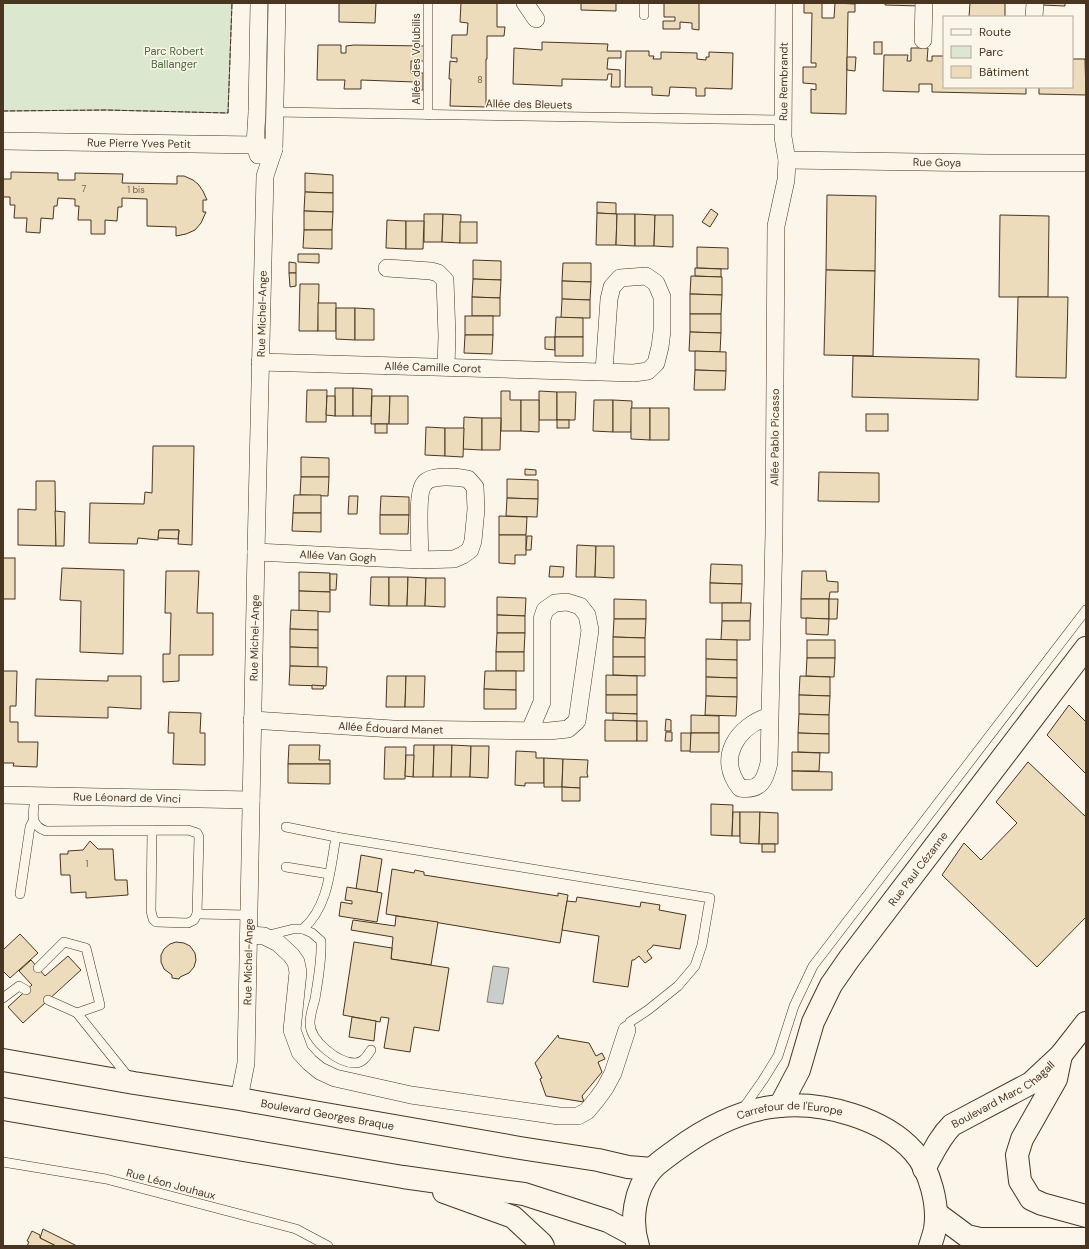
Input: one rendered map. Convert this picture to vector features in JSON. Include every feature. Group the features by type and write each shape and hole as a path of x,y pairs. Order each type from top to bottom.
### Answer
{"main road":[{"name":"Rue Paul Cézanne","path":"780,1106 799,1070 813,1022 831,985 849,959 1086,648"},
{"name":"Boulevard Marc Chagall","path":"924,1169 943,1134 952,1125 1030,1083 1061,1055 1086,1023"},
{"path":"1061,1055 1056,1079 1022,1139 1018,1155 1020,1181 1031,1199 1042,1204 1086,1216"},
{"name":"Boulevard Georges Braque","path":"3,1060 598,1160 628,1167 652,1169"},
{"name":"Carrefour de l'Europe","path":"636,1240 634,1210 642,1185 652,1169 668,1156 696,1135 737,1116 780,1106 812,1106 854,1115 890,1131 914,1152 924,1169 932,1189 936,1213 935,1230 930,1246"},
{"path":"3,1109 403,1177 524,1194 608,1221 636,1240"},
{"path":"403,1177 513,1217 543,1246"},
{"path":"936,1213 967,1236 980,1239 1086,1239"}],"street":[{"name":"Rue Michel-Ange","path":"258,3 257,112 254,145 265,176"},
{"name":"Rue Michel-Ange","path":"239,1099 246,1064 256,936 249,915 260,362 265,176 274,149 277,3"},
{"path":"525,3 536,19"},
{"name":"Rue Rembrandt","path":"784,3 783,137 787,160"},
{"path":"923,40 924,3"},
{"path":"1034,16 1035,3"},
{"name":"Rue Pierre Yves Petit","path":"3,141 254,145 274,149"},
{"name":"Rue Goya","path":"787,160 988,164 1086,163"},
{"name":"Allée Pablo Picasso","path":"770,716 774,534 776,226 786,180 787,160"},
{"path":"387,268 431,271 441,275 444,280 447,336 446,367"},
{"name":"Allée Camille Corot","path":"260,362 634,373 648,371 656,363 660,347 662,331 662,297 656,283 646,276 620,278 612,287 609,298 604,371"},
{"name":"Allée Van Gogh","path":"256,552 420,560 454,559 463,556 470,550 473,541 476,509 475,487 468,479 457,477 439,478 428,480 423,484 420,495 420,560"},
{"name":"Allée Édouard Manet","path":"252,720 393,729 530,730 568,729 577,721 590,630 587,614 580,606 567,602 555,603 545,610 542,619 542,702 530,730"},
{"name":"Rue Léonard de Vinci","path":"3,795 251,800"},
{"path":"256,936 278,943 296,962 298,972 292,1030 300,1052 308,1062 320,1071 335,1078 411,1095 559,1116 578,1116 587,1111 605,1088 613,1073 627,1030"}],"lane":[{"name":"Allée des Volubilis","path":"428,3 428,114"},
{"path":"644,3 644,15"},
{"name":"Allée des Bleuets","path":"274,112 783,120"},
{"path":"737,1116 778,1056 794,1006 813,966 1086,610"},
{"path":"20,894 30,827 33,821 35,796"},
{"path":"33,821 38,828 46,831 152,830 188,830 197,833 199,837 197,914 194,920 188,923 156,922 153,919 151,911 152,830"},
{"path":"286,827 336,837 710,898 702,945 694,966 678,986 630,1022 627,1030"},
{"path":"303,929 312,921 326,893 336,837"},
{"path":"286,868 329,874"},
{"path":"197,914 249,915"},
{"path":"256,936 293,929 303,929 312,933 321,941 321,967 310,1024 313,1033 322,1048 342,1060 355,1063 363,1061 371,1050"},
{"path":"38,968 64,942 86,948 100,1005 77,1013"},
{"path":"3,998 23,988 26,979"},
{"path":"48,1000 77,1013 134,1083"},
{"name":"Rue Léon Jouhaux","path":"3,1162 106,1179 296,1229 328,1246"}],"green space":[{"name":"Parc Robert Ballanger","path":"3,3 232,3 228,113 106,110 3,111"}],"shaded area":[{"path":"493,966 509,968 503,1004 487,1002"}],"building":[{"path":"339,3 376,3 375,23 339,22"},
{"path":"461,3 497,3 497,27 505,27 504,36 487,36 486,107 450,106 450,61 457,62 457,58 451,58 452,35 467,35 468,23 460,22"},
{"path":"581,3 616,3 616,11 581,10"},
{"path":"664,3 699,3 699,30 692,29 692,23 680,22 680,29 663,29 663,21 675,21 675,17 664,17"},
{"path":"804,3 822,3 822,18 834,18 835,3 855,4 855,12 848,12 846,114 811,113 811,89 816,90 816,84 803,83 803,67 816,67 816,63 811,63 812,13 804,13"},
{"path":"885,3 921,3 921,6 885,5"},
{"path":"970,3 1005,3 1005,16 969,16"},
{"path":"1042,3 1065,3 1065,6 1042,5"},
{"path":"542,42 608,44 607,51 621,51 621,58 608,58 607,69 620,70 620,87 611,87 612,74 608,74 607,80 562,79 562,86 513,84 514,48 542,50"},
{"path":"874,42 882,42 882,54 874,54"},
{"path":"318,45 341,45 341,53 346,53 346,46 354,45 424,46 424,61 411,61 411,73 423,73 423,90 414,90 415,82 361,80 361,89 344,89 345,80 317,80"},
{"path":"911,48 928,48 927,61 932,61 932,56 943,56 943,88 1026,88 1026,94 932,92 932,84 919,84 919,92 883,91 884,55 908,55 907,61 911,61"},
{"path":"626,51 649,51 649,56 654,56 653,59 661,59 661,52 697,53 697,59 706,60 706,57 709,57 709,52 733,53 732,89 705,88 705,96 696,96 696,88 670,87 669,96 652,95 652,87 625,87"},
{"path":"847,57 856,57 855,71 847,70"},
{"path":"1073,59 1085,59 1086,95 1039,94 1039,88 1073,88"},
{"path":"11,172 58,173 58,180 75,180 75,173 123,174 122,183 177,184 177,176 184,176 193,180 203,191 207,200 203,200 203,212 206,212 201,223 195,230 176,236 176,227 147,226 147,199 122,198 122,207 118,207 117,221 105,220 105,234 91,234 91,220 78,220 79,206 75,206 75,199 58,198 57,206 54,206 53,219 41,218 40,233 26,232 27,218 14,218 15,205 10,205 10,197 3,197 3,179 11,179"},
{"path":"305,173 333,175 333,193 305,192"},
{"path":"305,192 333,193 333,212 304,211"},
{"path":"827,195 876,196 875,271 826,270"},
{"path":"597,202 616,203 616,214 597,213"},
{"path":"711,209 718,214 710,227 702,222"},
{"path":"304,211 333,212 332,230 304,230"},
{"path":"597,213 617,214 616,245 596,245"},
{"path":"424,214 443,214 442,242 424,242"},
{"path":"443,214 461,215 460,243 442,242"},
{"path":"617,214 635,214 635,246 616,245"},
{"path":"635,214 655,215 654,246 635,246"},
{"path":"655,215 673,215 673,247 654,246"},
{"path":"1000,215 1049,216 1048,297 999,297"},
{"path":"387,220 406,221 406,249 386,248"},
{"path":"406,221 424,221 423,249 406,249"},
{"path":"460,222 477,222 477,243 460,243"},
{"path":"304,230 332,230 332,249 303,248"},
{"path":"697,247 728,248 728,269 697,268"},
{"path":"298,254 319,254 319,263 298,262"},
{"path":"473,260 501,261 501,280 473,279"},
{"path":"289,262 296,263 296,273 289,273"},
{"path":"563,263 591,263 591,282 562,281"},
{"path":"695,268 721,269 721,277 695,276"},
{"path":"826,270 875,271 873,356 824,355"},
{"path":"289,273 296,273 296,286 290,287"},
{"path":"691,276 722,277 722,295 690,294"},
{"path":"473,279 501,280 500,298 472,297"},
{"path":"562,281 591,282 590,300 562,299"},
{"path":"300,284 319,284 318,331 299,331"},
{"path":"690,294 722,295 721,314 690,314"},
{"path":"472,297 500,298 500,316 472,316"},
{"path":"1018,297 1068,297 1066,378 1016,377"},
{"path":"562,299 590,300 590,318 561,318"},
{"path":"318,303 336,303 336,331 318,331"},
{"path":"336,308 355,308 355,340 336,339"},
{"path":"355,308 374,309 374,340 355,340"},
{"path":"690,314 721,314 721,333 690,332"},
{"path":"465,316 493,316 493,335 465,335"},
{"path":"556,317 583,318 583,337 555,337"},
{"path":"690,332 721,333 720,352 689,351"},
{"path":"465,335 493,335 492,354 464,353"},
{"path":"545,337 555,337 555,350 545,349"},
{"path":"555,337 583,337 583,356 555,356"},
{"path":"695,351 726,352 726,371 695,370"},
{"path":"853,356 979,359 978,400 852,397"},
{"path":"695,370 726,371 725,390 694,390"},
{"path":"335,388 353,388 353,416 335,416"},
{"path":"353,388 372,389 371,416 353,416"},
{"path":"307,390 327,390 326,422 306,422"},
{"path":"501,391 510,391 510,400 521,400 521,431 501,431"},
{"path":"539,391 557,392 557,420 539,420"},
{"path":"557,392 576,392 575,420 557,420"},
{"path":"327,396 335,396 335,416 326,415"},
{"path":"372,396 390,396 389,424 371,424"},
{"path":"390,396 408,396 408,424 389,424"},
{"path":"521,400 539,400 539,432 521,431"},
{"path":"594,400 613,400 613,432 593,431"},
{"path":"613,400 632,401 631,432 613,432"},
{"path":"631,408 650,408 650,440 631,439"},
{"path":"650,408 669,408 669,440 650,440"},
{"path":"866,414 888,414 888,431 866,431"},
{"path":"464,417 482,418 482,450 463,449"},
{"path":"482,418 501,418 500,450 482,450"},
{"path":"557,420 569,420 569,428 557,428"},
{"path":"375,424 387,424 387,433 375,433"},
{"path":"426,427 445,428 445,456 425,455"},
{"path":"445,428 464,428 463,457 445,456"},
{"path":"153,446 194,446 192,545 178,544 179,530 159,530 158,540 138,538 137,544 89,543 90,503 144,504 145,492 152,493"},
{"path":"301,457 329,458 329,477 301,477"},
{"path":"525,469 536,470 536,475 525,475"},
{"path":"819,472 879,473 879,502 818,501"},
{"path":"301,477 329,477 328,496 300,495"},
{"path":"507,479 538,480 538,499 507,498"},
{"path":"36,481 55,481 56,546 18,545 18,509 36,510"},
{"path":"294,495 321,495 321,513 293,513"},
{"path":"349,496 358,496 357,514 348,514"},
{"path":"381,496 409,497 409,515 380,515"},
{"path":"507,498 538,499 537,517 506,516"},
{"path":"55,511 65,512 64,546 56,546"},
{"path":"293,513 321,513 321,532 292,531"},
{"path":"380,515 409,515 408,534 380,534"},
{"path":"499,516 527,517 526,535 499,535"},
{"path":"159,530 179,530 178,539 158,538"},
{"path":"499,535 526,535 526,555 515,555 515,564 499,563"},
{"path":"527,536 532,536 531,550 526,550"},
{"path":"577,545 596,546 595,577 576,577"},
{"path":"596,546 614,546 614,578 595,577"},
{"path":"3,558 15,558 15,599 3,599"},
{"path":"711,564 742,565 742,584 710,583"},
{"path":"550,566 564,567 563,577 549,577"},
{"path":"62,568 124,570 123,654 80,652 81,601 60,600"},
{"path":"166,571 199,571 197,613 213,613 213,655 179,655 179,681 163,682 163,654 170,654 171,613 165,613"},
{"path":"802,571 826,571 827,581 838,582 838,592 830,592 829,599 801,599"},
{"path":"299,572 330,573 330,592 299,591"},
{"path":"330,574 337,574 336,590 330,590"},
{"path":"371,577 389,577 389,606 370,605"},
{"path":"389,577 408,577 407,606 389,606"},
{"path":"408,577 426,578 425,606 407,606"},
{"path":"426,578 445,578 445,607 425,606"},
{"path":"710,583 742,584 741,603 710,603"},
{"path":"299,591 330,592 330,612 299,611"},
{"path":"497,597 526,598 525,616 497,615"},
{"path":"614,599 646,600 646,619 614,619"},
{"path":"801,599 829,599 829,619 801,618"},
{"path":"829,599 838,599 837,619 829,619"},
{"path":"722,603 751,603 750,621 722,621"},
{"path":"291,610 318,611 318,630 290,629"},
{"path":"497,615 525,616 525,633 497,633"},
{"path":"806,618 829,619 828,635 806,634"},
{"path":"614,619 646,619 645,638 613,637"},
{"path":"722,621 750,621 750,640 721,640"},
{"path":"290,629 318,630 318,648 290,647"},
{"path":"497,633 525,633 524,652 496,652"},
{"path":"613,637 645,638 645,657 613,657"},
{"path":"706,639 737,640 737,660 706,659"},
{"path":"807,640 835,640 835,658 807,658"},
{"path":"290,647 318,648 318,667 290,666"},
{"path":"496,652 524,652 524,671 496,671"},
{"path":"613,657 645,657 645,676 613,675"},
{"path":"807,658 835,658 834,677 806,676"},
{"path":"706,659 737,660 737,678 706,677"},
{"path":"290,666 327,667 326,686 289,685"},
{"path":"3,671 17,671 16,706 10,706 10,722 18,722 18,742 38,742 37,767 13,766 14,763 3,763"},
{"path":"485,671 516,671 516,690 484,689"},
{"path":"606,675 637,676 637,695 606,695"},
{"path":"108,676 141,676 141,709 108,707 108,718 35,716 36,679 108,681"},
{"path":"387,676 406,676 405,707 386,707"},
{"path":"406,676 425,676 424,707 405,707"},
{"path":"800,676 830,677 830,696 799,695"},
{"path":"706,677 737,678 737,697 706,696"},
{"path":"312,685 324,686 323,689 312,689"},
{"path":"484,689 516,690 516,709 484,709"},
{"path":"606,695 637,695 637,714 606,713"},
{"path":"799,695 830,696 829,715 799,714"},
{"path":"706,696 737,697 736,716 705,715"},
{"path":"1069,705 1086,722 1086,774 1047,735"},
{"path":"169,712 201,713 200,733 205,733 205,765 173,764 174,733 168,733"},
{"path":"613,713 637,714 637,721 613,721"},
{"path":"799,714 829,715 829,734 798,733"},
{"path":"691,715 719,716 719,733 691,733"},
{"path":"666,719 671,720 671,731 665,731"},
{"path":"605,720 637,721 637,741 605,741"},
{"path":"637,721 647,721 647,741 637,741"},
{"path":"666,732 672,732 672,741 665,741"},
{"path":"681,733 691,733 691,751 681,751"},
{"path":"691,733 719,733 719,752 690,752"},
{"path":"798,733 829,734 829,753 798,752"},
{"path":"289,745 320,745 319,760 330,760 330,764 288,764"},
{"path":"414,745 434,745 433,777 413,777"},
{"path":"434,745 452,745 451,777 433,777"},
{"path":"452,745 471,746 470,777 451,777"},
{"path":"471,746 489,746 488,778 470,777"},
{"path":"385,747 406,747 405,779 384,779"},
{"path":"516,751 536,752 536,758 544,758 544,783 525,783 525,786 515,785"},
{"path":"792,752 820,753 819,771 792,771"},
{"path":"406,755 414,755 413,777 405,776"},
{"path":"544,758 563,759 562,787 544,787"},
{"path":"563,759 588,760 588,777 580,777 580,788 562,787"},
{"path":"1028,762 1086,817 1086,917 1037,967 942,875 964,843 981,860 1017,823 996,802"},
{"path":"288,764 330,764 330,784 288,783"},
{"path":"792,771 832,772 832,790 792,790"},
{"path":"562,787 580,788 580,801 562,801"},
{"path":"711,804 733,805 732,836 711,835"},
{"path":"733,812 740,812 740,836 732,836"},
{"path":"740,812 760,812 759,844 740,843"},
{"path":"760,812 778,813 778,844 759,844"},
{"path":"90,841 98,849 113,849 115,880 127,880 128,895 86,898 86,892 71,893 70,875 61,875 60,854 68,854 68,851 83,850"},
{"path":"762,844 775,844 775,852 762,852"},
{"path":"361,855 382,859 377,892 356,889"},
{"path":"392,869 414,873 415,870 424,872 424,875 558,896 558,893 568,895 560,943 386,914"},
{"path":"347,887 382,893 377,922 339,916 341,902 352,904 352,901 345,900"},
{"path":"577,897 640,907 641,902 660,905 659,910 686,915 680,949 653,945 647,951 652,958 645,963 639,956 632,960 628,987 593,982 599,936 562,930 567,901 576,902"},
{"path":"396,916 438,922 431,965 391,959 393,937 351,930 353,920 395,926"},
{"path":"20,934 38,953 10,978 3,971 3,950"},
{"path":"176,942 184,943 190,946 195,953 196,960 194,967 189,973 180,977 179,979 172,978 172,975 164,969 161,962 161,955 164,949 170,944"},
{"path":"354,942 392,948 391,959 449,968 439,1031 414,1027 410,1052 384,1048 389,1018 381,1017 380,1022 343,1015"},
{"path":"68,956 81,970 23,1023 8,1007 32,985 19,971 31,960 45,976"},
{"path":"352,1017 376,1021 374,1041 349,1037"},
{"path":"558,1035 559,1038 589,1043 596,1056 602,1053 605,1059 598,1062 602,1072 582,1096 584,1102 546,1096 540,1079 542,1078 535,1063"},
{"path":"43,1229 77,1246 56,1246 40,1238"},
{"path":"32,1231 40,1235 40,1238 56,1246 27,1246 29,1242 27,1241"}],"fence":[{"path":"3,111 106,110 228,113 232,3"}]}
